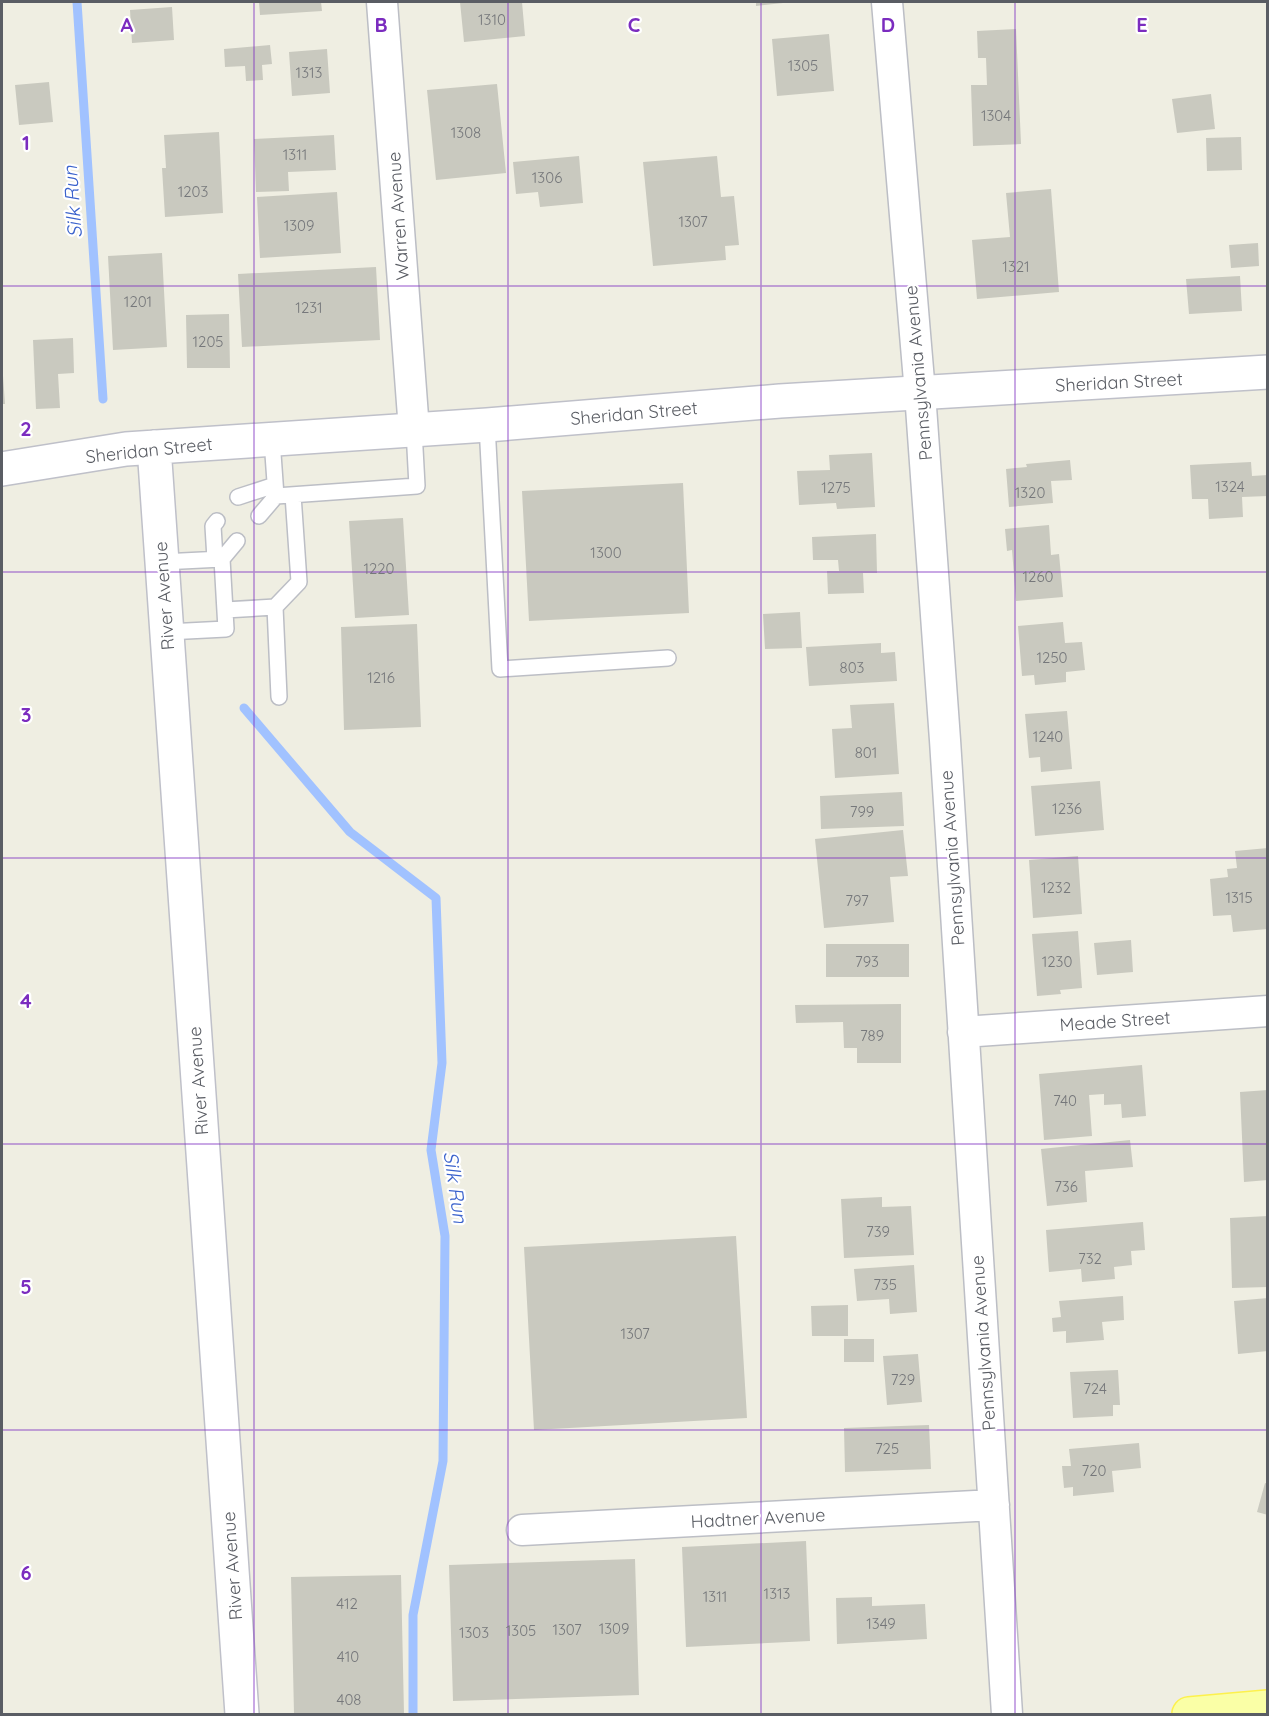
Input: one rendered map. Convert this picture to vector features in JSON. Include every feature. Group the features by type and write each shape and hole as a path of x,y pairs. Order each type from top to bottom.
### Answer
{"main road":[{"path":"1190,1714 1268,1707"}],"street":[{"name":"Warren Avenue","path":"382,2 414,430"},
{"name":"Pennsylvania Avenue","path":"887,2 920,393 945,740 1007,1714"},
{"name":"Sheridan Street","path":"2,469 126,449 414,430 780,401 1268,372"},
{"name":"River Avenue","path":"154,447 242,1714"},
{"name":"Meade Street","path":"963,1032 1268,1011"},
{"name":"Hadtner Avenue","path":"522,1530 994,1505"}],"lane":[{"path":"487,424 501,669 668,658"},
{"path":"238,497 275,490 294,495 417,486 414,430"},
{"path":"259,516 275,490 272,440"},
{"path":"225,610 275,607 299,582 294,495"},
{"path":"167,632 226,629 213,526 217,521"},
{"path":"162,562 218,559 237,541"},
{"path":"275,607 279,697"}],"building":[{"path":"259,2 321,2 322,11 260,15"},
{"path":"460,2 522,2 525,36 464,42"},
{"path":"756,2 783,2 783,3 756,6"},
{"path":"172,7 174,40 132,43 130,10"},
{"path":"1016,29 1021,144 973,146 971,85 987,85 986,58 978,58 977,31"},
{"path":"829,34 834,91 777,96 772,39"},
{"path":"270,45 272,64 262,65 263,80 246,81 245,66 225,67 224,49"},
{"path":"327,49 330,93 292,96 289,52"},
{"path":"49,82 53,122 19,125 15,85"},
{"path":"497,84 506,173 436,180 427,90"},
{"path":"1211,94 1215,129 1177,133 1172,99"},
{"path":"219,132 223,213 165,217 162,168 166,168 164,135"},
{"path":"334,135 336,170 288,172 289,191 256,192 254,139"},
{"path":"1241,137 1242,170 1207,171 1206,138"},
{"path":"579,156 583,203 540,207 538,192 516,194 513,162"},
{"path":"717,156 721,197 734,196 739,245 725,246 726,260 653,266 643,162"},
{"path":"1051,189 1059,292 977,299 972,240 1010,237 1006,193"},
{"path":"337,192 341,253 260,258 257,197"},
{"path":"1258,243 1259,266 1231,268 1229,245"},
{"path":"162,253 167,347 113,350 108,256"},
{"path":"376,267 380,340 242,347 238,274"},
{"path":"1240,276 1242,311 1189,314 1186,279"},
{"path":"229,314 230,368 187,368 186,315"},
{"path":"73,338 74,373 58,374 60,408 36,409 33,340"},
{"path":"3,376 5,404 2,404"},
{"path":"872,453 875,507 837,509 836,503 799,505 797,471 830,470 829,455"},
{"path":"1070,460 1072,480 1051,481 1053,503 1009,507 1006,469 1027,467 1026,464"},
{"path":"1251,462 1252,476 1268,475 1268,496 1242,497 1243,517 1209,519 1208,499 1192,499 1190,465"},
{"path":"683,483 689,613 529,621 522,491"},
{"path":"403,518 409,615 355,618 349,521"},
{"path":"1049,525 1051,555 1059,554 1063,597 1016,601 1012,550 1007,551 1005,529"},
{"path":"876,534 877,573 863,573 864,593 828,594 827,571 839,571 838,560 813,560 812,537"},
{"path":"800,612 802,648 765,649 763,614"},
{"path":"1063,622 1065,643 1082,642 1085,670 1066,672 1066,682 1035,685 1034,675 1022,676 1018,626"},
{"path":"417,624 421,727 344,730 341,627"},
{"path":"881,643 881,653 895,652 897,681 809,686 806,647"},
{"path":"894,703 899,774 835,778 832,729 852,728 850,705"},
{"path":"1067,711 1072,769 1041,772 1040,757 1029,758 1025,714"},
{"path":"1100,781 1104,830 1035,836 1031,786"},
{"path":"902,792 904,826 821,829 820,796"},
{"path":"903,830 908,876 890,877 894,922 824,928 815,839"},
{"path":"1268,848 1268,929 1233,932 1231,915 1213,916 1210,879 1228,877 1227,869 1237,868 1235,851"},
{"path":"1078,856 1082,914 1033,918 1029,860"},
{"path":"1078,931 1082,988 1060,990 1061,994 1037,996 1032,934"},
{"path":"1131,940 1133,972 1097,975 1094,943"},
{"path":"826,944 909,944 909,977 826,977"},
{"path":"901,1004 901,1063 857,1063 857,1048 844,1048 843,1022 796,1023 795,1005"},
{"path":"1142,1065 1146,1116 1122,1118 1121,1104 1104,1105 1104,1094 1089,1095 1092,1136 1044,1140 1039,1074"},
{"path":"1268,1090 1268,1180 1244,1182 1240,1092"},
{"path":"1130,1140 1133,1167 1085,1171 1087,1202 1047,1206 1041,1149"},
{"path":"882,1197 882,1207 911,1206 914,1255 844,1258 841,1199"},
{"path":"1268,1216 1268,1287 1232,1288 1230,1218"},
{"path":"1143,1222 1145,1250 1131,1251 1132,1265 1114,1267 1115,1279 1082,1282 1081,1269 1049,1272 1046,1230"},
{"path":"736,1236 747,1418 534,1430 524,1247"},
{"path":"914,1265 917,1312 890,1314 889,1299 857,1301 854,1269"},
{"path":"1123,1296 1124,1320 1102,1322 1104,1340 1066,1343 1066,1331 1053,1332 1052,1318 1061,1317 1059,1301"},
{"path":"1268,1298 1268,1351 1238,1354 1234,1301"},
{"path":"848,1305 848,1336 812,1336 811,1306"},
{"path":"844,1339 874,1339 874,1362 844,1362"},
{"path":"918,1354 922,1402 887,1405 883,1356"},
{"path":"1118,1370 1120,1405 1113,1405 1113,1416 1073,1418 1070,1372"},
{"path":"929,1425 931,1469 845,1472 844,1428"},
{"path":"1139,1443 1141,1468 1112,1471 1114,1492 1073,1496 1073,1487 1064,1488 1062,1466 1071,1466 1069,1449"},
{"path":"1265,1483 1268,1484 1268,1515 1257,1512"},
{"path":"806,1541 810,1641 686,1647 682,1547"},
{"path":"635,1559 639,1695 453,1701 449,1565"},
{"path":"401,1575 404,1714 294,1714 291,1577"},
{"path":"872,1597 872,1606 925,1604 927,1639 837,1644 836,1598"}],"waterway":[{"name":"Silk Run","path":"77,2 103,399"},
{"name":"Silk Run","path":"244,708 350,832 436,898 442,1063 431,1150 445,1236 443,1461 413,1615 413,1714"}]}
